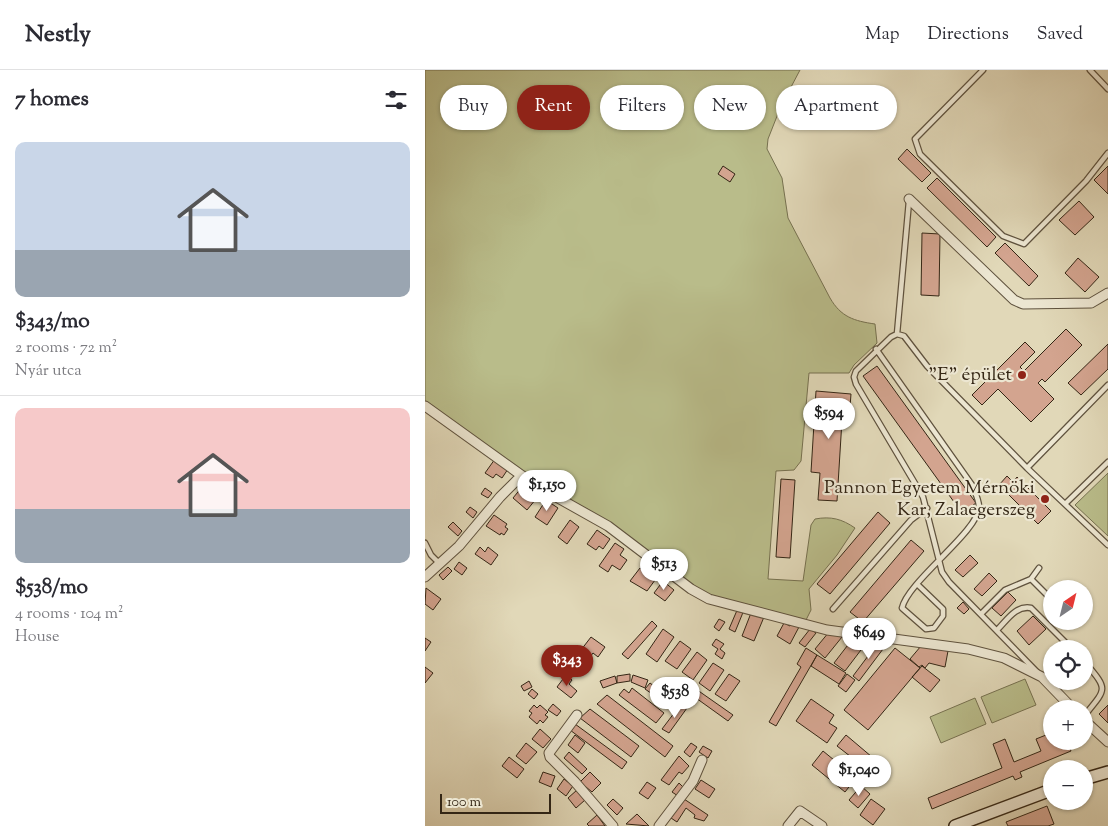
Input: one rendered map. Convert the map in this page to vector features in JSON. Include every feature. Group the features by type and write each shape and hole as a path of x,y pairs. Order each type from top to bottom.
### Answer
{"street":[{"path":"909,199 1014,300 1023,304 1091,303 1108,293"},
{"path":"425,406 521,476 607,526 691,589 709,599 827,630 986,652 1017,662 1042,677 1064,700"},
{"path":"425,577 463,542 500,496 521,476"},
{"path":"577,715 552,747 549,753 550,757 575,782 613,826"},
{"path":"1093,727 1108,742"},
{"path":"659,826 693,781 702,760"},
{"path":"1093,776 1108,772"},
{"path":"955,826 977,822 1043,793"},
{"path":"788,826 799,811 816,824"}],"lane":[{"path":"983,70 915,140 920,154 1003,236 1024,244 1085,181 1108,153"},
{"path":"1090,70 1108,89"},
{"path":"909,199 897,334 876,349 856,371 854,377 856,384 917,486 927,508 938,562 949,582 998,629 1042,677"},
{"path":"897,334 904,336 927,366 1027,468 1108,545"},
{"path":"876,349 972,485 978,501 979,509 974,521 903,601 902,608 920,625 926,629 934,628 943,616 943,608 918,585"},
{"path":"1027,468 1108,386"},
{"path":"1065,504 1108,462"},
{"path":"833,609 911,520 927,508"},
{"path":"425,543 427,552 440,564"},
{"path":"982,613 1005,590 1031,579 1039,568"},
{"path":"1031,579 1043,591"},
{"path":"998,629 1016,610 1023,607 1031,608 1063,640"},
{"path":"1093,670 1107,688 1106,694 1093,708"}],"green space":[{"path":"425,70 800,70 792,85 776,85 776,119 768,139 767,149 782,178 788,218 830,298 839,310 849,317 875,324 877,343 854,365 849,373 809,373 801,461 794,470 776,471 768,579 803,581 811,525 815,519 836,519 846,522 855,528 837,555 809,589 811,610 805,622 705,595 589,510 531,479 425,403"},
{"path":"1108,473 1108,536 1075,505"},
{"path":"1025,679 1036,705 992,723 981,697"},
{"path":"975,698 986,724 941,743 930,717"}],"building":[{"path":"907,149 931,173 922,182 898,159"},
{"path":"723,166 735,174 730,182 718,174"},
{"path":"1108,166 1108,194 1094,180"},
{"path":"937,178 996,237 987,247 927,188"},
{"path":"1079,201 1094,217 1075,235 1059,220"},
{"path":"922,233 940,234 939,296 921,295"},
{"path":"1005,243 1038,276 1029,286 995,253"},
{"path":"1078,258 1099,277 1085,292 1065,273"},
{"name":"\"E\" épület","path":"1066,329 1082,345 1045,382 1042,379 1038,383 1054,399 1031,422 998,389 982,405 972,395 1025,342 1035,352 1020,367 1024,371"},
{"path":"1108,344 1108,369 1081,395 1068,383"},
{"path":"877,366 976,503 962,513 863,376"},
{"path":"816,391 851,394 849,420 842,420 837,501 818,500 820,473 811,472"},
{"path":"495,459 508,469 502,478 496,474 493,478 485,473"},
{"path":"1007,476 1013,482 1017,477 1051,511 1038,524 999,485"},
{"path":"781,479 795,480 790,558 776,557"},
{"path":"522,487 536,499 527,510 513,498"},
{"path":"485,488 492,493 488,498 481,494"},
{"path":"546,500 558,508 547,525 535,517"},
{"path":"470,507 477,512 473,518 466,512"},
{"path":"878,512 890,523 830,594 817,584"},
{"path":"494,515 507,524 505,527 508,529 504,535 501,533 500,535 486,526"},
{"path":"570,520 579,527 567,544 558,537"},
{"path":"453,522 462,531 458,536 448,527"},
{"path":"597,530 610,539 603,549 599,546 596,550 587,544"},
{"path":"911,540 924,551 863,622 850,612"},
{"path":"615,543 624,549 620,555 627,560 620,570 612,565 608,572 599,566"},
{"path":"480,547 485,552 488,547 498,555 491,565 475,554"},
{"path":"970,555 978,563 963,577 955,570"},
{"path":"459,562 467,568 462,575 454,569"},
{"path":"448,567 452,571 443,580 439,575"},
{"path":"640,568 647,573 649,570 658,576 647,591 630,581"},
{"path":"989,573 997,581 982,596 974,589"},
{"path":"663,581 674,590 665,601 654,593"},
{"path":"426,588 441,599 433,610 425,604"},
{"path":"1008,592 1016,600 1001,616 992,608"},
{"path":"963,602 969,609 964,614 957,608"},
{"path":"738,608 744,610 735,632 729,629"},
{"path":"751,613 764,617 754,641 742,636"},
{"path":"1033,616 1045,630 1029,645 1017,631"},
{"path":"719,619 725,622 719,631 714,627"},
{"path":"652,621 657,626 628,659 622,654"},
{"path":"784,623 790,626 792,623 799,627 790,644 777,636"},
{"path":"663,629 674,637 657,662 646,654"},
{"path":"810,629 816,633 805,647 799,643"},
{"path":"829,632 833,636 836,632 842,637 825,658 815,649"},
{"path":"591,637 605,647 598,657 593,653 590,657 581,650"},
{"path":"854,637 859,641 862,638 867,642 845,671 834,663"},
{"path":"425,638 431,642 425,651"},
{"path":"716,639 724,644 720,649 725,653 722,659 715,654 718,649 712,645"},
{"path":"880,640 886,645 859,681 853,676"},
{"path":"680,641 691,649 677,669 665,661"},
{"path":"921,646 948,651 945,667 929,663 925,668 922,665 919,667 910,659"},
{"path":"806,648 817,655 776,726 769,722 801,667 797,664"},
{"path":"895,648 920,668 868,730 844,710"},
{"path":"697,652 707,660 693,680 682,672"},
{"path":"817,655 846,673 839,684 811,666"},
{"path":"564,657 572,663 567,670 558,664"},
{"path":"713,663 724,670 710,691 699,683"},
{"path":"922,666 940,680 930,692 912,677"},
{"path":"425,667 433,673 425,683"},
{"path":"630,674 630,681 617,683 617,676"},
{"path":"729,674 740,681 726,701 715,694"},
{"path":"847,674 855,680 846,692 838,686"},
{"path":"566,675 572,680 569,684 577,691 571,698 557,687"},
{"path":"633,675 648,680 645,688 631,682"},
{"path":"615,676 617,683 603,688 600,681"},
{"path":"529,681 532,687 524,691 521,686"},
{"path":"650,683 672,700 668,705 645,689"},
{"path":"693,687 733,715 728,721 689,693"},
{"path":"632,688 664,713 656,723 619,695 624,689 629,693"},
{"path":"532,689 538,694 534,699 528,694"},
{"path":"688,694 694,698 687,708 681,703"},
{"path":"607,695 673,746 665,757 597,704"},
{"path":"811,699 834,715 829,723 837,728 827,743 796,721"},
{"path":"553,704 561,711 557,716 548,710"},
{"path":"681,704 687,708 669,733 662,729"},
{"path":"534,705 537,708 540,705 548,712 545,715 548,717 543,723 540,720 537,724 529,717 532,713 529,711"},
{"path":"1108,705 1108,723 1099,714"},
{"path":"590,709 639,746 631,757 580,718"},
{"path":"575,724 627,762 622,769 570,730"},
{"path":"540,729 551,739 543,748 532,739"},
{"path":"575,735 585,743 578,753 568,745"},
{"path":"846,735 872,757 864,767 837,746"},
{"path":"1043,736 1043,750 1071,751 1049,760 1043,760 1043,763 1020,772 1022,777 1015,780 1013,776 932,809 928,798 1002,768 993,744 1005,739 1014,762 1041,751 1036,739"},
{"path":"526,743 537,752 526,764 516,756"},
{"path":"691,743 697,747 690,757 684,752"},
{"path":"703,746 712,751 708,758 699,752"},
{"path":"823,751 856,778 845,792 812,765"},
{"path":"569,752 587,769 582,774 564,758"},
{"path":"679,756 689,766 682,774 679,772 669,785 661,780"},
{"path":"509,757 524,769 517,778 502,766"},
{"path":"543,772 555,776 551,787 539,782"},
{"path":"590,772 601,783 592,792 580,782"},
{"path":"564,779 573,786 566,796 557,789"},
{"path":"701,780 715,789 709,798 695,789"},
{"path":"647,782 656,788 648,799 639,793"},
{"path":"679,783 684,788 678,796 672,792"},
{"path":"861,786 870,794 858,808 849,800"},
{"path":"577,790 585,800 576,808 568,798"},
{"path":"613,799 623,808 617,815 607,805"},
{"path":"684,799 708,815 704,821 694,818 695,815 686,808 677,822 671,818"},
{"path":"871,799 885,809 873,825 860,815"},
{"path":"1043,808 1043,810 1049,810 1054,824 1048,826 1008,826 1006,822"},
{"path":"637,814 649,826 626,824"},
{"path":"597,815 605,826 589,826 587,824"}],"place":[{"name":"\"E\" épület","path":"1022,375"},
{"name":"Pannon Egyetem Mérnöki Kar, Zalaegerszeg","path":"1045,499"}]}
